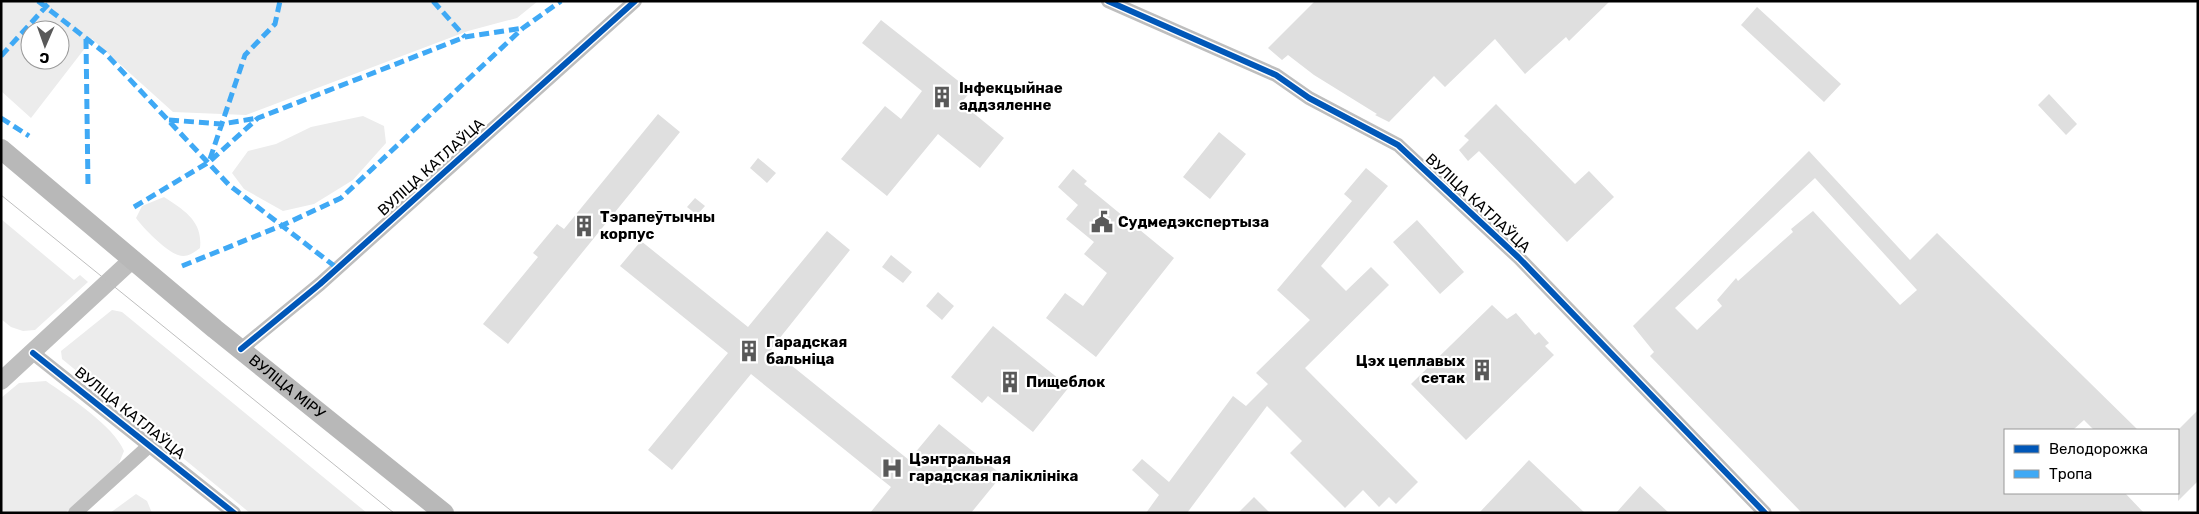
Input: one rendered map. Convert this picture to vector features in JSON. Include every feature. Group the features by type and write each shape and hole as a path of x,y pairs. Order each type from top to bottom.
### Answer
{"main road":[{"path":"1,150 133,259"},
{"name":"ВУЛІЦА МІРУ","path":"133,259 444,513"}],"street":[{"name":"ВУЛІЦА КАТЛАЎЦА","path":"241,348 320,284 635,1"},
{"name":"ВУЛІЦА КАТЛАЎЦА","path":"1108,1 1276,75 1309,98 1398,145 1519,258 1765,513"},
{"path":"1,381 133,259"},
{"name":"ВУЛІЦА КАТЛАЎЦА","path":"33,353 234,513"},
{"path":"75,513 150,445"}],"shaded area":[{"path":"1,1 538,1 517,18 468,31 246,115 173,112 92,39 70,67 70,20 20,20 20,70 68,70 31,118 1,91"},
{"path":"363,116 384,126 386,143 353,180 314,204 283,211 244,189 232,173 248,151 276,144 311,127"},
{"path":"164,197 191,217 195,223 200,239 200,248 190,255 178,255 167,249 136,218 142,206"},
{"path":"1,219 74,280 80,275 88,282 35,330 23,331 11,327 1,319"},
{"path":"112,310 122,312 367,513 250,513 62,359 61,351"},
{"path":"46,381 101,422 118,441 124,451 117,468 65,513 1,513 1,398 19,383"},
{"path":"136,494 147,501 152,513 110,513"}],"building":[{"path":"1315,1 1610,1 1569,41 1566,37 1525,74 1495,39 1445,87 1434,76 1389,122 1375,115 1377,114 1314,75 1288,55 1282,60 1268,48"},
{"path":"1757,7 1841,84 1824,102 1741,25"},
{"name":"Інфекцыйнае аддзяленне","path":"881,20 971,91 961,103 1004,138 980,168 938,134 887,196 841,159 885,106 901,119 922,91 862,43"},
{"path":"2049,94 2077,124 2066,135 2038,105"},
{"path":"1496,104 1575,184 1589,171 1614,197 1567,242 1479,151 1468,161 1459,150 1469,140 1464,136"},
{"name":"Тэрапеўтычны корпус","path":"658,114 680,132 508,344 483,324 538,257 533,253 557,224 564,229"},
{"path":"1219,132 1246,154 1210,199 1183,177"},
{"path":"1809,151 1910,260 1937,233 2137,429 2093,429 2084,420 2074,429 2004,429 2004,494 2126,494 2144,513 1802,513 1650,356 1654,352 1633,326","holes":["1815,178 1917,290 1900,305 1813,211 1791,229 1793,232 1738,281 1736,278 1717,300 1722,306 1697,330 1675,308"]},
{"path":"758,158 776,173 767,183 750,168"},
{"path":"1366,168 1388,186 1321,266 1346,291 1371,267 1389,285 1305,368 1418,482 1396,504 1389,497 1379,507 1363,490 1345,508 1290,453 1302,441 1267,406 1187,513 1146,513 1159,495 1132,470 1142,459 1169,482 1233,396 1246,406 1268,384 1256,373 1310,320 1277,290 1352,201 1344,194"},
{"path":"1073,169 1087,181 1084,184 1174,258 1096,357 1046,318 1065,293 1083,306 1107,273 1084,254 1094,242 1066,219 1078,205 1058,187"},
{"path":"695,198 705,206 697,215 687,207"},
{"path":"1417,220 1464,272 1440,294 1393,242"},
{"name":"Гарадская бальніца","path":"827,231 850,250 771,349 909,460 939,424 1002,475 971,513 870,513 891,487 751,374 672,470 648,450 728,353 620,266 641,241 748,327"},
{"path":"891,255 912,272 903,283 882,267"},
{"path":"938,292 954,306 942,320 926,306"},
{"name":"Цэх цеплавых сетак","path":"1492,305 1507,319 1516,313 1535,335 1539,332 1549,343 1545,346 1554,355 1466,440 1411,384"},
{"name":"Пищеблок","path":"993,326 1069,387 1033,432 988,396 982,403 951,377"},
{"path":"2198,410 2198,481 2178,501 2179,494 2179,429"},
{"path":"1529,460 1585,513 1479,513"},
{"path":"1640,486 1669,513 1616,513"},
{"path":"1254,497 1270,513 1238,513"}],"tram line":[{"path":"1,195 394,513"}],"marked path":[{"path":"38,1 105,53 229,185 337,268"},
{"path":"1,56 51,1"},
{"path":"210,159 245,55 275,24 280,1"},
{"path":"433,1 465,37"},
{"path":"182,266 283,225 341,198 523,28 561,1"},
{"path":"134,207 209,162 258,118 465,37 523,28"},
{"path":"86,39 88,186"},
{"path":"1,118 29,136"},
{"path":"169,120 222,124 258,118"}],"cycle path":[{"path":"241,349 320,284 635,1"},
{"path":"1108,1 1276,75 1309,98 1398,145 1519,258 1765,513"},
{"path":"33,353 234,513"}],"place":[{"name":"Інфекцыйнае аддзяленне","path":"942,97"},
{"name":"Судмедэкспертыза","path":"1102,222"},
{"name":"Тэрапеўтычны корпус","path":"584,226"},
{"name":"Гарадская бальніца","path":"749,351"},
{"name":"Цэх цеплавых сетак","path":"1482,370"},
{"name":"Пищеблок","path":"1010,382"},
{"name":"Цэнтральная гарадская паліклініка","path":"892,468"}]}
